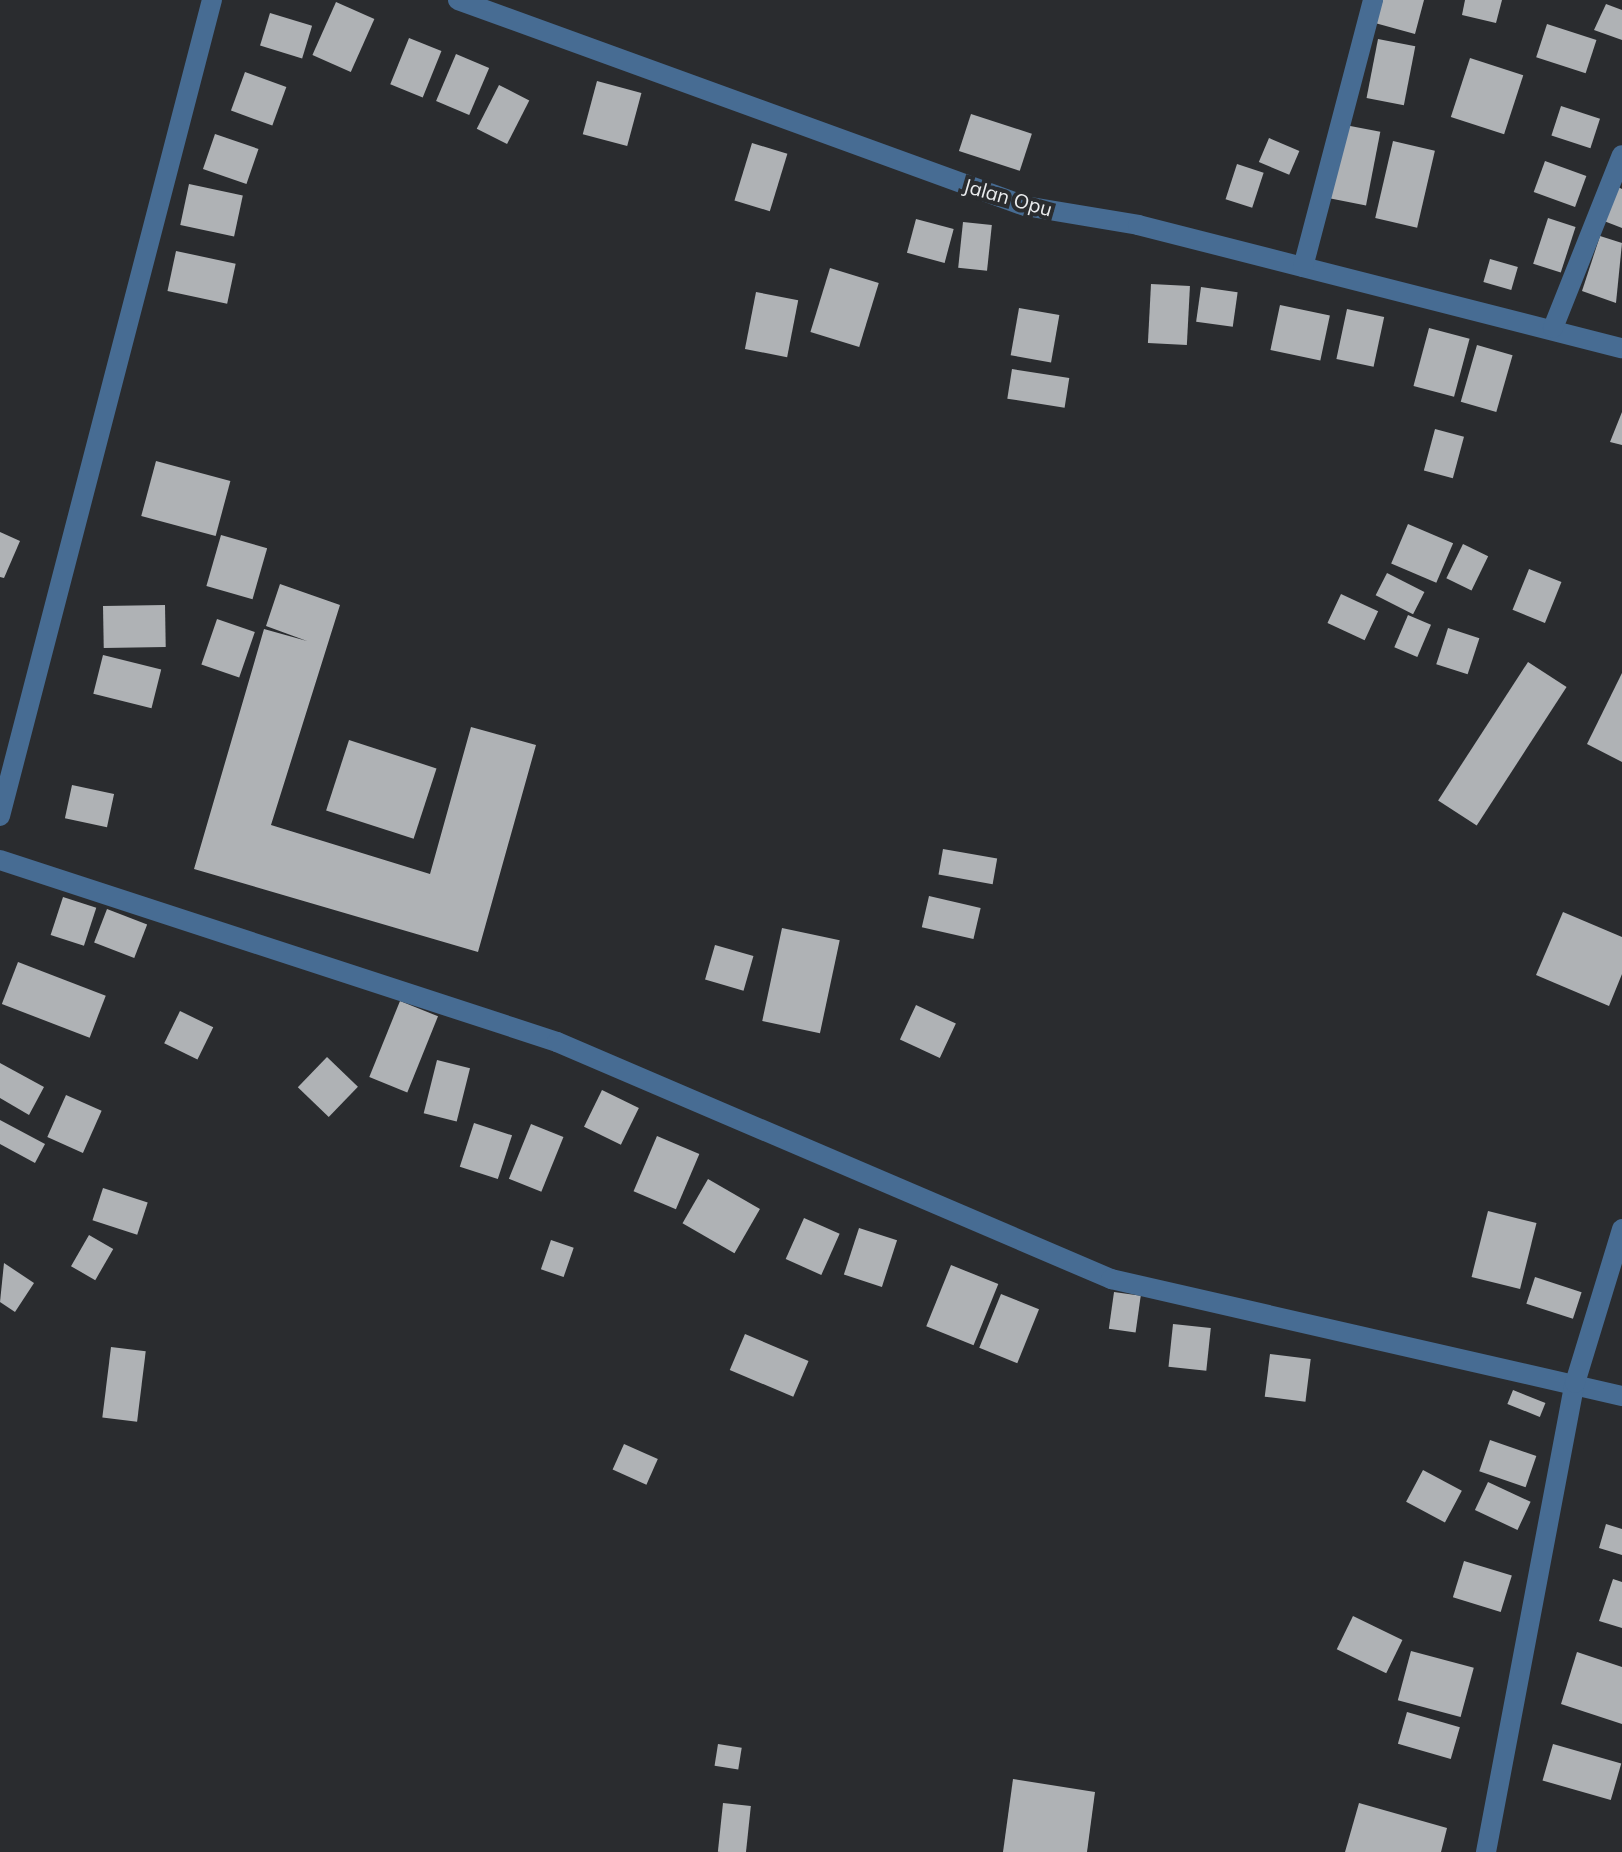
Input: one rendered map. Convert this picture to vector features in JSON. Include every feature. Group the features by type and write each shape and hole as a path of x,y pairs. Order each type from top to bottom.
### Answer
{"street":[{"path":"0,816 212,0"},
{"name":"Jalan Opu","path":"458,0 1025,206 1303,267 1553,328 1622,348"},
{"path":"1303,267 1373,0"},
{"path":"1553,328 1622,155"},
{"path":"0,860 557,1042 1111,1279 1622,1396"},
{"path":"1486,1852 1575,1383 1622,1229"}],"building":[{"path":"1383,0 1424,0 1415,34 1375,23"},
{"path":"1465,0 1502,0 1496,23 1462,15"},
{"path":"336,2 374,19 351,72 312,55"},
{"path":"1606,4 1622,10 1622,40 1594,30"},
{"path":"270,13 312,26 302,58 260,46"},
{"path":"1547,24 1596,40 1586,73 1536,57"},
{"path":"409,38 441,51 423,97 390,84"},
{"path":"1378,39 1415,46 1404,105 1367,98"},
{"path":"456,54 489,68 469,115 436,101"},
{"path":"1470,58 1523,75 1504,134 1451,117"},
{"path":"245,72 286,87 272,126 231,111"},
{"path":"597,81 641,93 627,146 583,134"},
{"path":"499,85 529,100 507,144 477,129"},
{"path":"1561,106 1600,119 1590,148 1551,135"},
{"path":"971,114 1032,134 1020,171 959,151"},
{"path":"1345,125 1380,132 1366,205 1331,199"},
{"path":"215,134 258,149 246,184 203,169"},
{"path":"1269,138 1299,151 1289,175 1259,162"},
{"path":"1393,141 1435,151 1417,228 1375,218"},
{"path":"752,143 787,154 770,211 734,200"},
{"path":"1545,161 1586,176 1575,207 1534,192"},
{"path":"1237,164 1264,173 1252,208 1226,199"},
{"path":"189,184 243,195 234,237 180,225"},
{"path":"1618,187 1622,189 1622,228 1604,221"},
{"path":"1548,218 1576,227 1561,273 1533,264"},
{"path":"916,219 954,229 945,263 907,253"},
{"path":"963,222 992,225 987,271 958,268"},
{"path":"1600,236 1622,243 1616,303 1582,291"},
{"path":"176,251 236,264 227,304 167,291"},
{"path":"1490,259 1518,267 1511,290 1483,282"},
{"path":"830,268 879,283 859,347 810,332"},
{"path":"1151,284 1190,286 1187,345 1148,343"},
{"path":"1201,287 1238,292 1233,327 1196,322"},
{"path":"756,292 798,300 787,357 745,349"},
{"path":"1280,305 1330,316 1320,361 1270,350"},
{"path":"1019,308 1059,315 1051,362 1011,355"},
{"path":"1347,309 1384,317 1374,367 1336,359"},
{"path":"1429,328 1470,339 1454,397 1413,386"},
{"path":"1477,345 1513,355 1496,412 1461,402"},
{"path":"1012,369 1069,378 1065,408 1007,399"},
{"path":"1622,412 1622,445 1610,442"},
{"path":"1435,429 1464,437 1453,478 1424,471"},
{"path":"156,461 230,481 216,536 141,516"},
{"path":"1408,524 1453,543 1436,583 1391,564"},
{"path":"0,532 20,541 4,578 0,577"},
{"path":"221,535 267,548 253,599 206,586"},
{"path":"1463,544 1488,556 1472,590 1446,578"},
{"path":"1529,569 1561,582 1545,623 1513,610"},
{"path":"1387,573 1424,592 1413,614 1376,595"},
{"path":"280,584 340,605 271,825 430,874 471,727 536,745 478,952 194,869 264,629 307,641 266,626"},
{"path":"1341,594 1378,611 1365,640 1327,623"},
{"path":"165,605 166,647 104,648 103,606"},
{"path":"1408,615 1431,625 1417,657 1394,647"},
{"path":"217,619 255,632 239,677 201,664"},
{"path":"1448,628 1479,638 1468,674 1436,664"},
{"path":"103,655 161,670 152,708 93,694"},
{"path":"1528,662 1567,687 1477,825 1438,800"},
{"path":"1622,673 1622,762 1587,744"},
{"path":"349,740 436,768 414,839 326,810"},
{"path":"72,785 114,794 107,827 65,818"},
{"path":"943,849 997,859 993,884 938,875"},
{"path":"929,896 981,908 973,939 922,927"},
{"path":"63,897 96,908 84,946 51,935"},
{"path":"107,909 147,924 134,958 94,943"},
{"path":"1563,912 1622,937 1622,974 1609,1006 1536,975"},
{"path":"782,928 840,940 820,1033 762,1021"},
{"path":"715,945 753,956 744,991 705,980"},
{"path":"18,962 106,996 90,1038 2,1004"},
{"path":"400,1001 438,1016 407,1092 369,1077"},
{"path":"916,1005 956,1024 940,1058 900,1039"},
{"path":"180,1011 213,1027 197,1060 164,1043"},
{"path":"327,1057 358,1087 329,1117 298,1087"},
{"path":"437,1060 470,1068 457,1122 424,1113"},
{"path":"0,1063 44,1087 29,1115 0,1098"},
{"path":"602,1090 639,1108 621,1145 584,1127"},
{"path":"66,1095 102,1111 83,1153 47,1137"},
{"path":"0,1120 45,1144 35,1163 0,1144"},
{"path":"474,1123 512,1135 498,1179 460,1167"},
{"path":"531,1124 563,1137 541,1192 509,1179"},
{"path":"657,1136 699,1154 676,1209 634,1191"},
{"path":"708,1179 760,1209 734,1253 682,1223"},
{"path":"103,1188 148,1203 137,1235 92,1220"},
{"path":"1488,1211 1537,1223 1520,1289 1472,1277"},
{"path":"804,1218 840,1234 821,1275 786,1259"},
{"path":"859,1228 897,1240 882,1287 844,1275"},
{"path":"89,1235 113,1249 95,1280 71,1266"},
{"path":"551,1240 574,1248 564,1277 541,1269"},
{"path":"4,1263 34,1283 15,1312 0,1302"},
{"path":"951,1265 998,1284 974,1345 926,1326"},
{"path":"1535,1277 1582,1292 1573,1319 1526,1304"},
{"path":"1114,1292 1141,1296 1136,1332 1109,1329"},
{"path":"1001,1294 1039,1309 1017,1363 979,1348"},
{"path":"1173,1324 1211,1328 1206,1371 1169,1367"},
{"path":"745,1334 809,1361 793,1397 730,1370"},
{"path":"111,1347 146,1351 137,1422 102,1417"},
{"path":"1270,1354 1311,1359 1305,1402 1265,1397"},
{"path":"1513,1390 1545,1403 1540,1417 1507,1404"},
{"path":"1490,1440 1536,1456 1526,1487 1479,1471"},
{"path":"624,1444 658,1459 646,1485 613,1470"},
{"path":"1423,1470 1462,1491 1445,1522 1406,1502"},
{"path":"1488,1482 1531,1502 1517,1530 1475,1510"},
{"path":"1606,1524 1622,1529 1622,1555 1599,1548"},
{"path":"1464,1561 1512,1576 1501,1612 1453,1597"},
{"path":"1613,1579 1622,1582 1622,1628 1599,1621"},
{"path":"1353,1616 1402,1640 1386,1673 1337,1649"},
{"path":"1411,1651 1474,1668 1461,1717 1398,1700"},
{"path":"1577,1652 1622,1667 1622,1724 1561,1704"},
{"path":"1407,1712 1460,1727 1451,1759 1398,1744"},
{"path":"718,1744 742,1748 738,1769 715,1766"},
{"path":"1553,1744 1621,1764 1611,1800 1543,1781"},
{"path":"1013,1779 1095,1792 1087,1852 1003,1852"},
{"path":"723,1803 751,1806 746,1852 718,1852"},
{"path":"1359,1803 1447,1828 1441,1852 1345,1852"}]}
